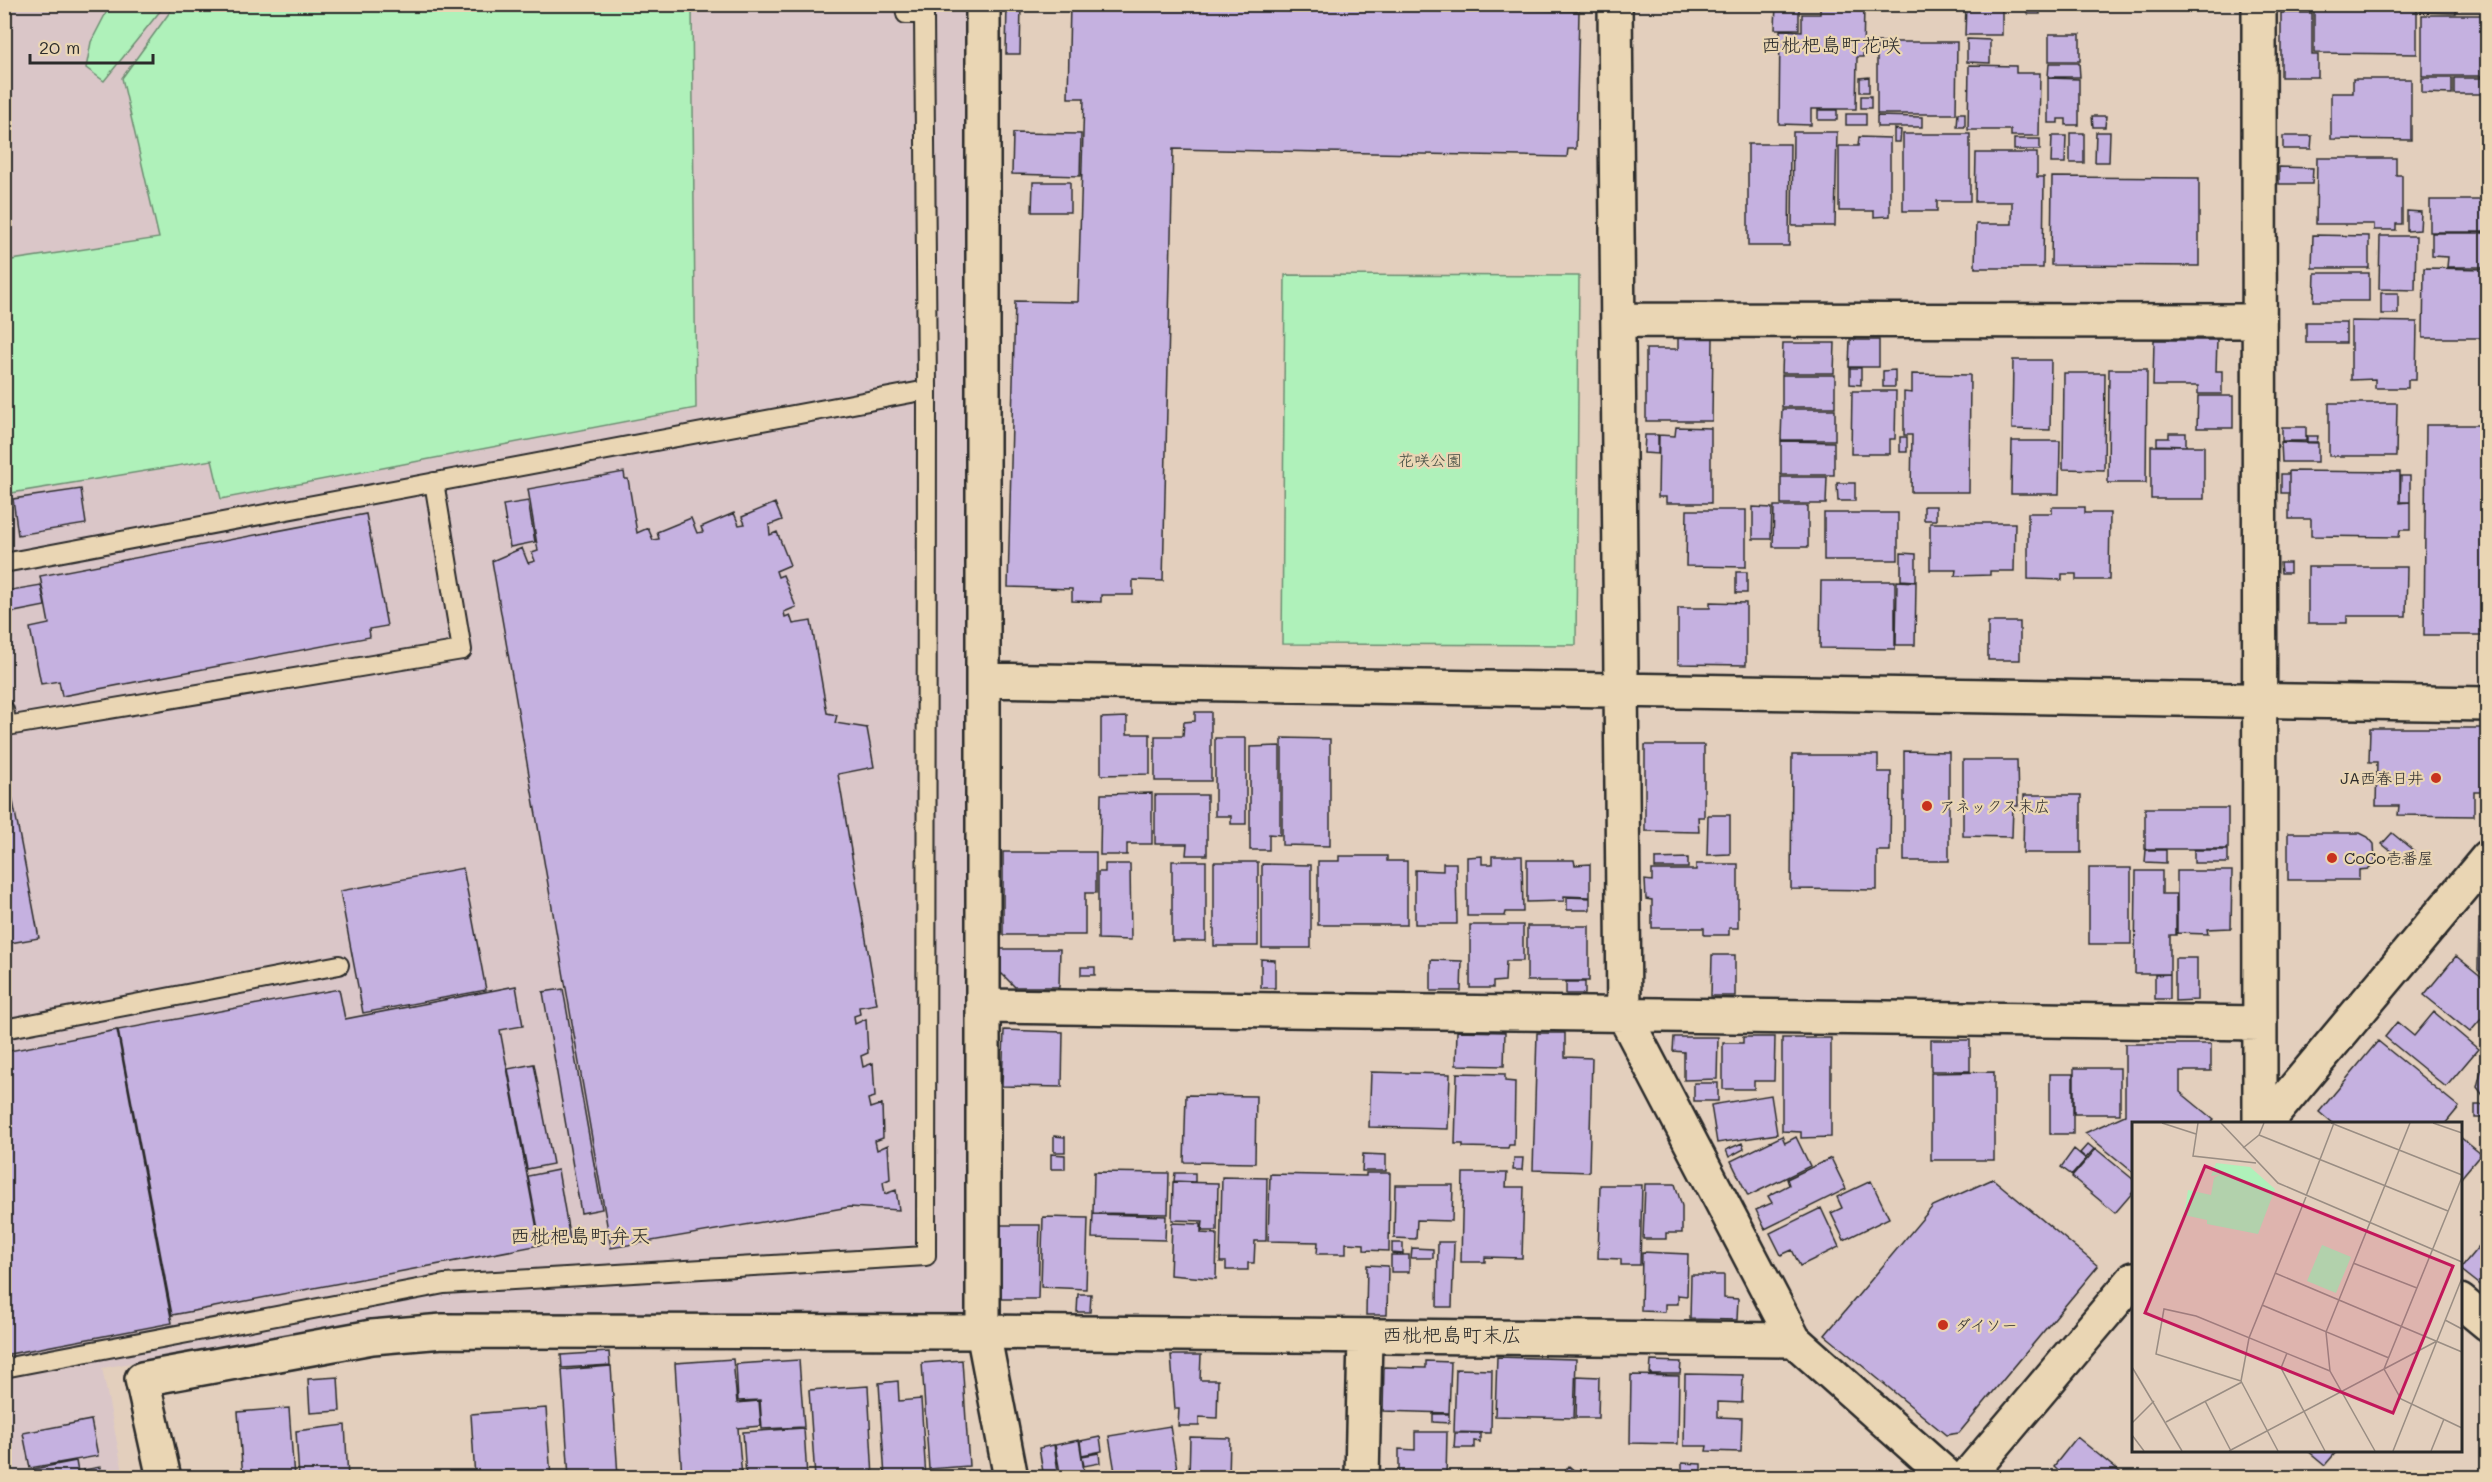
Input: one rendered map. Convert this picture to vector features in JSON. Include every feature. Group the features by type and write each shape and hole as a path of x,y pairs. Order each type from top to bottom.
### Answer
{"street":[{"path":"983,4 983,1332 1011,1478"},
{"path":"1615,4 1624,1015 1794,1340 1949,1478"},
{"path":"2259,4 2260,1122"},
{"path":"1618,320 2259,321"},
{"path":"983,680 2487,704"},
{"path":"2267,1122 2487,857"},
{"path":"983,1006 2260,1023"},
{"path":"1966,1478 2132,1280"},
{"path":"2462,1303 2487,1324"},
{"path":"164,1478 142,1379 372,1337 443,1331 983,1332 1794,1340"},
{"path":"1362,1478 1365,1336"}],"lane":[{"path":"4,1368 444,1284 926,1256 927,390 924,14 906,14 906,4"},
{"path":"4,563 927,390"},
{"path":"4,710 7,726 462,650 434,482"},
{"path":"4,1029 339,965"}],"shaded area":[{"path":"5,5 966,5 968,1317 415,1313 102,1368 124,1477 5,1478"}],"green space":[{"path":"107,5 165,5 104,81 86,68 91,42 108,9"},
{"path":"175,5 692,5 696,408 221,499 212,460 5,494 5,261 159,238 122,78"},
{"name":"花咲公園","path":"1285,275 1579,276 1576,645 1282,644"}],"building":[{"path":"1007,4 1021,4 1020,54 1006,54"},
{"path":"1070,4 1257,4 1579,11 1576,149 1568,149 1567,157 1173,149 1163,581 1133,580 1133,595 1101,595 1101,602 1072,601 1072,589 1008,587 1015,301 1078,302 1084,98 1068,98"},
{"path":"1404,4 1467,4 1467,7"},
{"path":"1776,4 1799,4 1799,29 1775,29"},
{"path":"1820,4 1864,4 1863,57 1857,57 1856,109 1811,109 1811,125 1779,124 1780,30 1802,31 1802,14 1820,14"},
{"path":"1966,4 2002,4 2002,35 1965,35"},
{"path":"2027,4 2040,4 2040,14 2027,14"},
{"path":"2314,4 2417,4 2417,54 2314,53"},
{"path":"2421,4 2457,4 2456,13 2421,12"},
{"path":"2459,4 2488,4 2488,9 2459,9"},
{"path":"2281,13 2312,13 2312,55 2318,55 2318,77 2281,77"},
{"path":"2422,15 2488,15 2488,76 2422,76"},
{"path":"2049,34 2080,34 2080,61 2049,61"},
{"path":"1967,39 1990,40 1990,63 1967,62"},
{"path":"1877,42 1957,42 1956,114 1877,114"},
{"path":"2049,63 2079,63 2080,77 2048,77"},
{"path":"1969,65 2016,66 2016,73 2040,73 2039,136 2011,136 2011,130 1968,130"},
{"path":"1869,77 1869,92 1860,92 1860,78"},
{"path":"2048,78 2079,79 2079,125 2066,125 2066,119 2058,119 2058,123 2048,123"},
{"path":"2422,78 2452,78 2452,94 2422,93"},
{"path":"2454,78 2488,78 2488,94 2454,94"},
{"path":"2353,79 2411,79 2411,140 2331,139 2331,93 2353,93"},
{"path":"1861,96 1871,96 1871,108 1861,108"},
{"path":"1818,110 1837,110 1837,120 1818,120"},
{"path":"1958,113 1965,113 1965,127 1957,127"},
{"path":"1846,114 1866,114 1866,125 1846,125"},
{"path":"1877,116 1922,117 1922,127 1877,127"},
{"path":"2092,116 2106,116 2105,127 2093,127"},
{"path":"1894,129 1901,130 1900,142 1894,142"},
{"path":"1793,132 1837,132 1835,226 1792,226"},
{"path":"2096,132 2110,132 2109,162 2095,162"},
{"path":"1013,133 1081,134 1080,176 1012,174"},
{"path":"2070,133 2084,133 2084,163 2070,163"},
{"path":"1903,134 1970,134 1970,201 1937,201 1937,211 1903,211"},
{"path":"2052,136 2066,136 2065,163 2051,163"},
{"path":"2283,136 2312,136 2311,149 2283,149"},
{"path":"1859,137 1890,138 1890,216 1874,217 1874,211 1839,211 1839,146 1858,146"},
{"path":"2014,139 2040,139 2040,150 2014,150"},
{"path":"1748,144 1790,144 1789,246 1748,246"},
{"path":"1976,153 2037,153 2037,177 2044,177 2043,268 1975,268 1976,224 2012,224 2012,202 1975,202"},
{"path":"2317,158 2396,158 2396,175 2402,175 2402,224 2396,224 2396,230 2374,230 2374,224 2316,224"},
{"path":"2279,167 2313,168 2312,184 2279,184"},
{"path":"2052,177 2199,178 2199,266 2051,265"},
{"path":"1033,182 1070,182 1070,212 1032,212"},
{"path":"2430,200 2488,200 2488,232 2430,232"},
{"path":"2407,211 2421,212 2420,230 2407,231"},
{"path":"2432,233 2488,233 2488,267 2447,267 2448,257 2432,256"},
{"path":"2313,235 2369,236 2369,268 2312,268"},
{"path":"2380,236 2416,236 2415,290 2379,289"},
{"path":"2424,268 2488,269 2488,338 2423,338"},
{"path":"2315,273 2369,273 2369,301 2314,301"},
{"path":"2381,293 2398,293 2398,314 2381,314"},
{"path":"2351,321 2417,322 2416,380 2408,380 2408,388 2375,388 2375,379 2351,380"},
{"path":"2306,322 2346,322 2346,343 2306,343"},
{"path":"1678,338 1713,338 1712,421 1646,421 1646,349 1678,349"},
{"path":"1850,340 1879,340 1879,367 1849,367"},
{"path":"2154,340 2217,340 2216,371 2222,371 2222,394 2198,394 2198,386 2153,386"},
{"path":"1783,343 1835,343 1834,373 1782,373"},
{"path":"2013,360 2051,360 2050,430 2012,429"},
{"path":"1850,368 1861,368 1861,385 1850,384"},
{"path":"2109,369 2147,369 2146,483 2108,483"},
{"path":"1895,370 1895,387 1883,387 1883,371"},
{"path":"2064,373 2105,373 2104,470 2063,469"},
{"path":"1912,374 1970,375 1969,492 1911,492 1912,435 1904,435 1904,392 1912,393"},
{"path":"1782,375 1835,375 1835,407 1782,407"},
{"path":"1852,391 1896,391 1895,439 1890,439 1890,454 1851,454"},
{"path":"2198,396 2233,396 2233,428 2197,428"},
{"path":"2329,403 2397,403 2396,456 2329,456"},
{"path":"1782,409 1835,409 1835,440 1781,440"},
{"path":"2426,425 2488,425 2488,635 2424,635"},
{"path":"1676,427 1711,428 1711,503 1666,503 1666,497 1658,497 1659,435 1675,436"},
{"path":"2282,427 2306,427 2306,441 2282,441"},
{"path":"2169,433 2186,433 2186,446 2157,445 2157,438 2169,438"},
{"path":"1645,435 1658,435 1658,454 1644,453"},
{"path":"2307,436 2318,436 2317,442 2307,442"},
{"path":"1900,437 1907,437 1907,452 1900,452"},
{"path":"1781,441 1834,442 1834,475 1781,475"},
{"path":"2012,441 2060,441 2059,494 2011,494"},
{"path":"2281,442 2318,443 2318,462 2282,462"},
{"path":"2151,446 2204,446 2204,499 2151,499"},
{"path":"2289,471 2400,472 2400,503 2410,502 2410,530 2400,530 2399,537 2311,536 2311,519 2289,519"},
{"path":"624,472 625,479 628,479 637,533 648,528 653,540 659,539 657,532 691,518 697,533 703,532 701,527 734,513 739,525 745,524 742,517 775,503 782,520 769,525 770,535 777,532 790,565 776,571 778,577 783,575 796,607 784,612 785,617 790,615 793,624 811,621 827,713 837,715 835,723 867,728 874,767 838,774 877,1004 859,1007 860,1014 854,1016 855,1024 866,1019 868,1053 861,1056 863,1067 873,1063 875,1097 868,1099 870,1108 882,1104 883,1138 875,1141 877,1150 888,1145 890,1179 883,1182 885,1194 896,1190 899,1210 849,1207 611,1248 492,561 522,548 528,563 535,561 532,553 538,551 528,489"},
{"path":"2281,474 2289,474 2289,493 2281,493"},
{"path":"2401,476 2410,476 2410,502 2400,502"},
{"path":"1781,477 1827,477 1826,504 1781,504"},
{"path":"1837,483 1855,483 1855,501 1838,501"},
{"path":"81,489 86,524 18,535 13,499"},
{"path":"528,501 535,542 510,547 503,505"},
{"path":"1774,506 1808,506 1808,547 1773,547"},
{"path":"1924,506 1936,506 1936,520 1924,520"},
{"path":"1753,507 1772,508 1771,539 1753,539"},
{"path":"2052,507 2085,507 2085,513 2110,513 2109,580 2076,580 2076,574 2062,574 2062,580 2028,579 2028,513 2052,513"},
{"path":"1687,510 1746,510 1746,567 1686,566"},
{"path":"1824,513 1898,513 1898,560 1824,560"},
{"path":"366,514 387,626 369,629 370,637 62,696 59,681 41,684 30,628 49,624 40,576"},
{"path":"1930,523 2015,523 2014,571 1990,571 1990,575 1955,576 1956,570 1930,570"},
{"path":"1901,553 1916,554 1916,581 1901,580"},
{"path":"2280,563 2290,563 2290,573 2281,573"},
{"path":"2308,567 2407,567 2406,616 2347,616 2347,623 2308,623"},
{"path":"1736,572 1747,572 1747,593 1736,593"},
{"path":"1821,581 1895,581 1895,649 1820,648"},
{"path":"1897,581 1916,582 1915,645 1896,645"},
{"path":"41,585 45,606 9,613 5,591"},
{"path":"1710,602 1746,603 1746,665 1678,664 1678,608 1710,608"},
{"path":"1988,622 2020,622 2020,660 1988,660"},
{"path":"1195,712 1211,712 1211,781 1155,781 1155,736 1183,736 1184,722 1195,721"},
{"path":"1127,717 1127,734 1150,734 1150,774 1101,775 1101,718"},
{"path":"2370,728 2488,728 2488,792 2474,792 2474,816 2398,815 2399,806 2376,806 2377,762 2369,762"},
{"path":"1215,738 1246,738 1246,824 1231,824 1231,816 1215,816"},
{"path":"1282,738 1330,739 1330,846 1282,845"},
{"path":"1645,745 1704,745 1704,817 1698,817 1699,832 1645,831"},
{"path":"1280,746 1280,835 1269,834 1269,850 1250,850 1250,747"},
{"name":"アネックス末広","path":"1904,751 1949,752 1949,861 1904,861"},
{"path":"4,754 39,938 4,944"},
{"path":"1792,755 1878,755 1878,772 1891,772 1890,851 1877,851 1877,890 1791,889"},
{"path":"1963,760 2017,760 2018,806 2013,806 2012,837 1963,836"},
{"path":"1152,793 1152,844 1127,844 1127,855 1100,855 1101,794"},
{"path":"1155,795 1207,795 1207,855 1186,855 1187,844 1155,844"},
{"path":"2024,795 2081,795 2081,853 2023,853"},
{"path":"2145,808 2228,808 2228,849 2145,849"},
{"path":"1708,815 1730,815 1730,854 1707,855"},
{"name":"CoCo壱番屋","path":"2288,833 2360,833 2374,844 2375,862 2368,869 2359,870 2359,880 2288,880"},
{"path":"2392,833 2414,851 2404,862 2382,844"},
{"path":"2146,850 2166,850 2166,863 2145,862"},
{"path":"2194,850 2228,850 2228,863 2194,863"},
{"path":"1003,852 1096,852 1096,893 1085,893 1085,935 1003,935"},
{"path":"1339,856 1387,856 1387,861 1407,861 1407,925 1318,925 1318,861 1339,861"},
{"path":"1482,856 1482,864 1492,864 1492,856 1522,856 1523,912 1506,912 1505,916 1467,916 1467,857"},
{"path":"1688,858 1688,868 1655,868 1655,859"},
{"path":"1527,860 1574,860 1575,865 1590,864 1590,897 1564,896 1564,901 1527,902"},
{"path":"1172,861 1206,861 1206,941 1172,941"},
{"path":"1214,862 1258,862 1258,946 1214,946"},
{"path":"1443,863 1456,863 1457,924 1415,924 1415,870 1443,871"},
{"path":"1105,864 1130,864 1131,940 1098,939 1098,872 1105,872"},
{"path":"1262,864 1311,865 1311,948 1262,948"},
{"path":"1696,864 1738,864 1738,928 1729,928 1729,935 1704,935 1704,928 1652,928 1652,900 1646,899 1645,880 1652,881 1652,870 1696,870"},
{"path":"463,868 486,990 363,1013 340,891"},
{"path":"2089,868 2131,868 2131,944 2089,944"},
{"path":"2136,871 2162,871 2162,894 2176,894 2176,935 2170,935 2170,974 2135,974"},
{"path":"2177,871 2232,871 2231,928 2207,929 2208,934 2177,933"},
{"path":"1567,897 1590,898 1590,910 1567,910"},
{"path":"2479,919 2488,919 2488,978 2478,970"},
{"path":"1470,925 1523,925 1523,961 1506,961 1505,981 1493,982 1493,988 1470,988"},
{"path":"1527,926 1589,926 1589,981 1527,981"},
{"path":"1001,949 1060,949 1059,987 1015,987 1001,973"},
{"path":"1712,955 1735,955 1735,996 1711,996"},
{"path":"2456,956 2488,982 2488,1011 2470,1032 2424,995"},
{"path":"2175,958 2197,958 2197,1000 2175,1001"},
{"path":"1261,959 1275,960 1275,988 1261,988"},
{"path":"1431,960 1462,961 1461,991 1431,991"},
{"path":"1081,967 1095,967 1095,975 1081,975"},
{"path":"2170,974 2170,999 2155,999 2155,975"},
{"path":"1566,982 1585,982 1585,994 1566,994"},
{"path":"516,986 523,1026 500,1030 540,1245 172,1315 118,1030 339,989 345,1019"},
{"path":"563,989 602,1209 581,1213 543,992"},
{"path":"2434,1012 2478,1049 2446,1087 2385,1037 2397,1022 2414,1036"},
{"path":"117,1030 172,1323 4,1355 4,1052"},
{"path":"1004,1030 1063,1032 1062,1087 1002,1086"},
{"path":"1457,1031 1505,1032 1504,1066 1456,1065"},
{"path":"1537,1033 1565,1033 1565,1057 1592,1058 1589,1172 1533,1170"},
{"path":"1674,1037 1718,1037 1717,1079 1684,1080 1684,1052 1673,1051"},
{"path":"1743,1037 1775,1037 1774,1081 1754,1081 1754,1089 1723,1089 1723,1043 1743,1043"},
{"path":"1782,1038 1831,1038 1831,1137 1801,1138 1801,1132 1782,1131"},
{"path":"1931,1040 1970,1040 1970,1071 1931,1071"},
{"path":"2378,1041 2459,1107 2447,1122 2331,1122 2319,1112"},
{"path":"2125,1044 2211,1044 2211,1071 2180,1071 2180,1092 2214,1120 2212,1122 2132,1122 2132,1171 2085,1133 2125,1115"},
{"path":"2486,1051 2488,1051 2488,1102 2477,1087"},
{"path":"534,1064 553,1164 527,1169 508,1069"},
{"path":"2074,1068 2120,1068 2120,1114 2074,1114"},
{"path":"1371,1072 1450,1074 1448,1129 1369,1127"},
{"path":"1994,1072 1994,1160 1931,1160 1931,1073"},
{"path":"1457,1073 1505,1074 1505,1081 1515,1082 1514,1145 1509,1145 1508,1148 1463,1147 1463,1144 1455,1144"},
{"path":"2050,1074 2073,1074 2073,1134 2050,1134"},
{"path":"1694,1083 1718,1083 1718,1101 1694,1101"},
{"path":"1186,1095 1256,1096 1255,1163 1184,1162"},
{"path":"1771,1095 1777,1134 1717,1143 1711,1105"},
{"path":"2475,1105 2488,1105 2488,1118 2475,1118"},
{"path":"1054,1136 1065,1137 1065,1152 1054,1152"},
{"path":"1782,1136 1785,1143 1796,1137 1810,1166 1748,1196 1731,1161"},
{"path":"2462,1139 2481,1154 2462,1177"},
{"path":"1742,1143 1744,1149 1729,1157 1726,1150"},
{"path":"2088,1144 2094,1149 2086,1158 2080,1153"},
{"path":"2074,1149 2086,1159 2072,1175 2061,1167"},
{"path":"2096,1149 2132,1178 2132,1193 2115,1213 2072,1177"},
{"path":"1051,1154 1065,1155 1065,1169 1051,1169"},
{"path":"1363,1154 1386,1155 1386,1171 1362,1171"},
{"path":"1514,1158 1523,1158 1522,1170 1513,1170"},
{"path":"1831,1158 1846,1189 1765,1229 1756,1210 1772,1203 1768,1196 1789,1185 1787,1179"},
{"path":"558,1170 570,1240 541,1245 528,1176"},
{"path":"1094,1172 1169,1173 1168,1214 1093,1213"},
{"path":"1175,1173 1195,1173 1195,1182 1174,1181"},
{"path":"1366,1173 1390,1173 1389,1251 1364,1250 1364,1244 1346,1243 1346,1254 1317,1254 1318,1242 1268,1241 1270,1174 1366,1176"},
{"path":"1463,1173 1507,1173 1506,1187 1524,1187 1522,1258 1485,1257 1485,1262 1461,1262"},
{"path":"1222,1177 1267,1178 1266,1241 1255,1241 1254,1263 1248,1263 1248,1270 1226,1270 1226,1262 1220,1262"},
{"path":"1993,1179 2098,1266 1959,1433 1946,1435 1825,1335 1933,1206"},
{"path":"1871,1181 1889,1218 1844,1240 1831,1213 1842,1208 1837,1197"},
{"path":"1173,1182 1218,1183 1217,1231 1202,1231 1203,1221 1172,1220"},
{"path":"1645,1184 1675,1184 1682,1206 1682,1233 1666,1233 1666,1239 1643,1239"},
{"path":"1395,1185 1453,1185 1452,1221 1417,1220 1416,1239 1394,1238"},
{"path":"1600,1185 1642,1185 1640,1265 1621,1265 1621,1259 1598,1258"},
{"path":"1821,1208 1839,1247 1800,1266 1792,1250 1781,1255 1770,1233"},
{"path":"1093,1214 1166,1216 1165,1240 1092,1238"},
{"path":"1043,1217 1088,1218 1086,1289 1041,1287"},
{"path":"1172,1223 1201,1224 1201,1233 1217,1234 1216,1279 1170,1275"},
{"path":"1001,1225 1040,1225 1038,1299 999,1299"},
{"path":"2488,1235 2488,1291 2462,1271 2462,1267"},
{"path":"1438,1242 1454,1242 1452,1307 1437,1307"},
{"path":"1392,1243 1403,1243 1403,1254 1392,1253"},
{"path":"1412,1248 1433,1249 1433,1258 1411,1258"},
{"path":"1642,1252 1688,1254 1687,1296 1678,1295 1678,1304 1665,1304 1665,1312 1641,1311"},
{"path":"1391,1255 1409,1255 1409,1272 1391,1272"},
{"path":"1367,1265 1388,1266 1387,1315 1366,1315"},
{"path":"1691,1275 1724,1275 1724,1298 1738,1299 1737,1320 1690,1319"},
{"path":"1078,1294 1091,1294 1090,1312 1077,1312"},
{"path":"609,1352 610,1365 562,1368 561,1355"},
{"path":"1171,1355 1201,1355 1200,1380 1218,1380 1217,1418 1199,1417 1199,1426 1178,1426 1179,1409 1175,1409"},
{"path":"1497,1357 1576,1359 1574,1418 1495,1416"},
{"path":"733,1359 737,1403 759,1401 761,1426 738,1428 742,1478 682,1478 675,1363"},
{"path":"799,1360 804,1427 762,1429 760,1400 738,1401 736,1364"},
{"path":"962,1360 969,1466 929,1469 922,1363"},
{"path":"1426,1361 1451,1362 1449,1413 1383,1411 1384,1367 1426,1368"},
{"path":"1651,1361 1681,1362 1680,1374 1650,1374"},
{"path":"611,1366 618,1477 569,1478 562,1370"},
{"path":"1456,1369 1492,1370 1491,1433 1454,1432"},
{"path":"1685,1374 1743,1375 1742,1403 1718,1402 1718,1417 1742,1418 1741,1452 1706,1451 1707,1446 1684,1446"},
{"path":"1631,1375 1679,1376 1678,1444 1630,1443"},
{"path":"1577,1376 1599,1377 1598,1418 1576,1418"},
{"path":"338,1377 340,1411 310,1413 308,1379"},
{"path":"898,1381 899,1401 921,1399 926,1478 885,1478 879,1383"},
{"path":"868,1386 873,1478 815,1478 809,1390"},
{"path":"289,1408 294,1478 243,1478 238,1412"},
{"path":"546,1408 551,1478 475,1478 471,1414"},
{"path":"1433,1414 1449,1414 1449,1423 1433,1422"},
{"path":"91,1420 98,1456 30,1468 23,1433"},
{"path":"345,1425 348,1478 299,1478 296,1431"},
{"path":"1170,1426 1178,1475 1116,1478 1109,1436"},
{"path":"804,1428 807,1478 746,1478 743,1432"},
{"path":"1415,1432 1447,1432 1446,1478 1399,1478 1399,1449 1415,1450"},
{"path":"1455,1433 1480,1433 1480,1442 1474,1441 1474,1448 1454,1448"},
{"path":"1100,1437 1102,1451 1082,1455 1080,1441"},
{"path":"1190,1437 1230,1438 1229,1478 1189,1478"},
{"path":"2077,1437 2127,1478 2062,1478 2064,1475 2054,1466"},
{"path":"1079,1440 1085,1478 1061,1478 1055,1445"},
{"path":"1054,1445 1059,1478 1044,1478 1039,1448"},
{"path":"2309,1452 2336,1452 2325,1465"},
{"path":"1099,1453 1100,1463 1084,1466 1082,1456"},
{"path":"76,1461 79,1478 35,1478 34,1469"},
{"path":"1682,1463 1701,1464 1701,1478 1682,1478"},
{"path":"1569,1466 1583,1478 1560,1478"},
{"path":"100,1467 103,1478 85,1478 83,1470"}],"place":[{"name":"JA西春日井","path":"2436,778"},
{"name":"アネックス末広","path":"1927,806"},
{"name":"CoCo壱番屋","path":"2332,858"},
{"name":"ダイソー","path":"1943,1325"}],"district":[{"name":"西枇杷島町花咲","path":"1831,45"},
{"name":"西枇杷島町弁天","path":"580,1236"},
{"name":"西枇杷島町末広","path":"1452,1335"}]}
